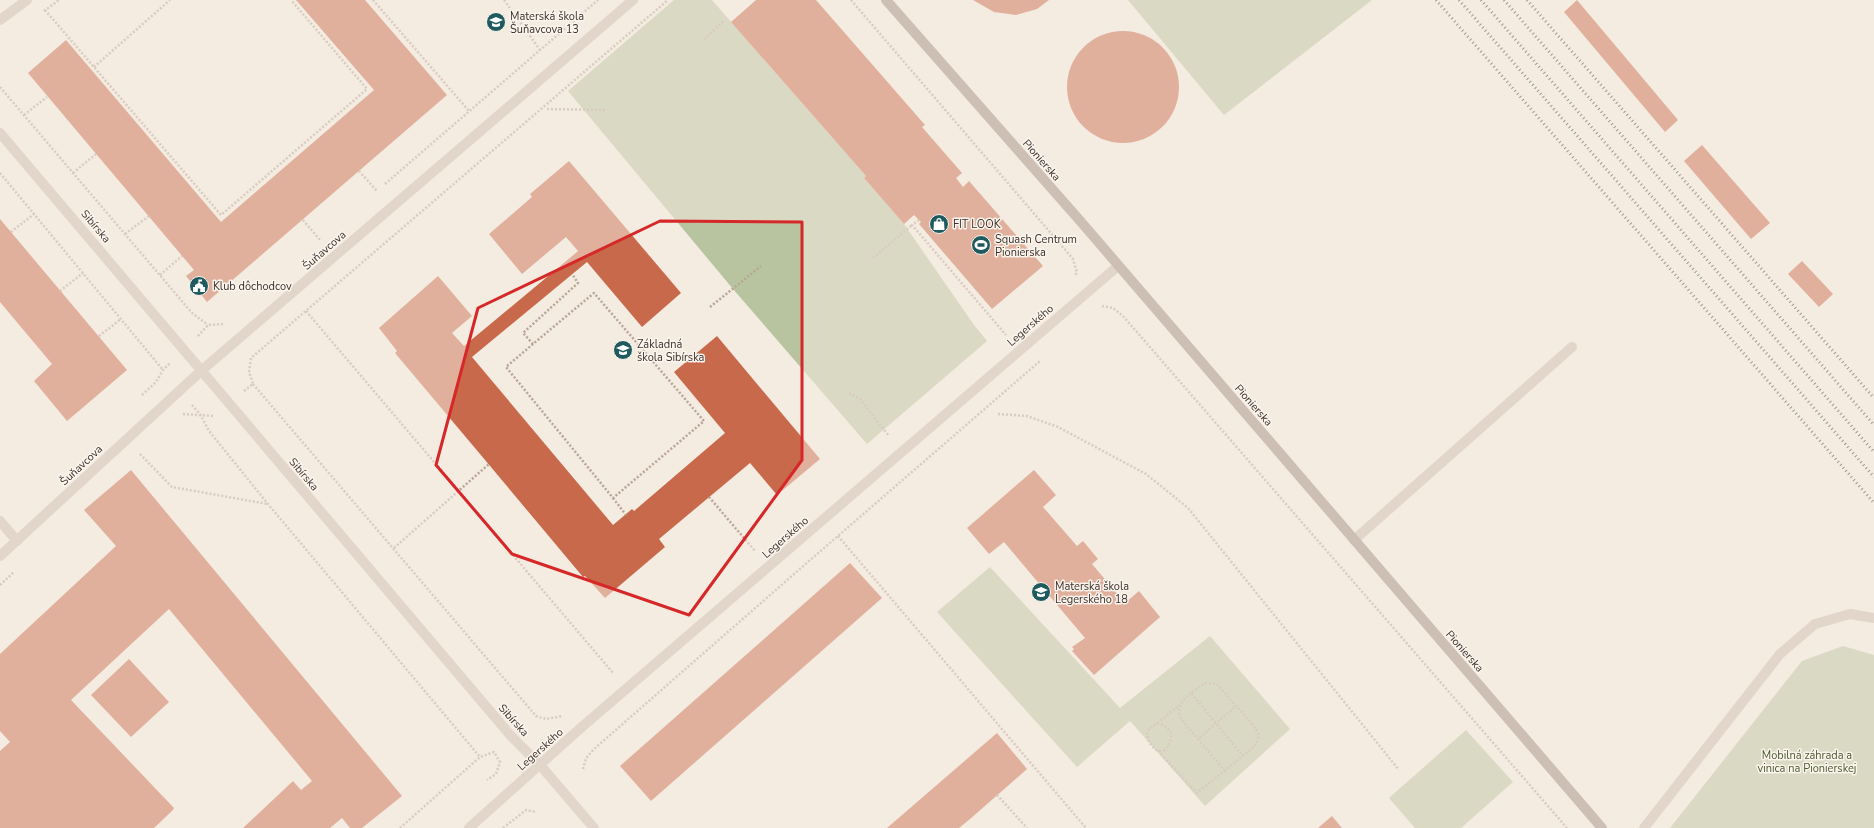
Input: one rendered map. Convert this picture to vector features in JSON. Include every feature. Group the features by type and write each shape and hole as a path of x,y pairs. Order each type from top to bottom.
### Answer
{"street":[{"path":"0,20 27,0"},
{"name":"Šuňavcova","path":"0,556 202,370 633,0"},
{"name":"Pionierska","path":"886,0 1118,266 1602,828"},
{"name":"Sibírska","path":"0,132 511,736 540,765 594,828"},
{"name":"Legerského","path":"469,828 1118,266"},
{"path":"1354,540 1572,347"},
{"path":"0,520 17,540"},
{"path":"1644,828 1780,654 1815,624 1850,614 1874,618"}],"path":[{"path":"94,67 170,0"},
{"path":"45,10 221,215 367,89 291,0"},
{"path":"373,0 469,111"},
{"path":"504,0 540,50"},
{"path":"566,714 560,718 546,720 536,716 253,384 249,372 251,358 668,0"},
{"path":"851,0 1073,259 1077,273 1071,278"},
{"path":"704,39 724,21"},
{"path":"0,87 192,313 208,325"},
{"path":"24,115 47,97"},
{"path":"547,110 607,110"},
{"path":"73,173 96,154"},
{"path":"359,171 377,191"},
{"path":"0,173 121,319 179,392 200,414 209,431 268,504 480,757"},
{"path":"11,232 34,214"},
{"path":"125,234 149,216"},
{"path":"303,220 320,240"},
{"path":"873,258 918,220"},
{"path":"912,225 1006,336"},
{"path":"160,275 182,256"},
{"path":"710,307 761,266"},
{"path":"60,291 83,273"},
{"path":"533,344 523,333 578,283 572,274"},
{"path":"613,498 704,421 594,293 506,367 626,515"},
{"path":"1096,312 1102,306 1113,308 1123,316 1568,828"},
{"path":"306,311 613,673"},
{"path":"99,336 121,319"},
{"path":"1000,340 1012,330"},
{"path":"583,770 586,758 594,749 1043,359"},
{"path":"177,419 182,414 214,416 253,384"},
{"path":"849,393 860,399 889,436"},
{"path":"998,414 1027,416 1058,427 1146,474 1188,508 1399,770"},
{"path":"883,440 895,430"},
{"path":"134,460 144,450"},
{"path":"140,454 172,487 268,504"},
{"path":"394,548 489,464"},
{"path":"709,497 755,551"},
{"path":"838,536 1086,828"},
{"path":"749,556 761,546"},
{"path":"0,585 18,569"},
{"path":"607,678 619,668"},
{"path":"1205,683 1217,684 1253,725 1259,735 1255,746 1198,793 1147,740 1147,732 1180,705 1197,687 1205,683"},
{"path":"1191,693 1243,756"},
{"path":"1180,705 1180,719 1225,771"},
{"path":"1198,739 1236,706"},
{"path":"1157,723 1169,729 1172,736 1171,743 1165,750 1158,751"},
{"path":"400,828 480,757 494,752 500,762 496,774 487,780"},
{"path":"997,795 1027,828"},
{"path":"504,828 526,810 536,812"}],"highlighted area":[{"path":"660,221 802,222 802,460 689,615 512,554 436,465 478,308"}],"green space":[{"path":"674,0 712,0 866,176 864,178 904,224 974,325 987,341 867,444 733,289 568,91"},
{"path":"1128,0 1372,0 1224,115"},
{"path":"990,567 1120,708 1210,636 1290,729 1205,806 1130,721 1077,767 937,612"},
{"name":"Mobilná záhrada a vinica na Pionierskej","path":"1843,646 1874,655 1874,828 1670,828 1802,661"},
{"path":"1466,730 1513,782 1461,828 1415,828 1389,798"}],"building":[{"path":"296,0 365,0 447,95 207,302 186,276 194,270 28,73 66,40 221,222 374,90"},
{"path":"756,0 816,0 925,125 922,127 962,173 956,178 963,187 969,181 1043,266 992,309 919,224 921,222 914,215 904,224 864,178 866,176 731,22"},
{"path":"973,0 1049,0 1037,9 1016,15 994,12"},
{"path":"1577,0 1678,120 1665,132 1564,12"},
{"path":"1123,31 1145,35 1163,47 1175,65 1179,87 1175,109 1163,127 1145,139 1123,143 1101,139 1083,127 1071,109 1067,87 1071,65 1083,47 1101,35"},
{"path":"1702,145 1770,223 1751,239 1684,161"},
{"path":"569,161 681,293 642,327 587,262 472,357 613,525 632,509 634,511 725,433 674,372 717,336 820,459 777,495 750,463 659,539 665,547 605,598 585,576 583,577 395,353 397,351 379,328 438,276 472,316 452,333 464,346 578,251 566,237 522,274 489,234 532,197 530,194"},
{"path":"0,219 127,370 67,421 34,381 52,364 0,302"},
{"path":"1802,261 1833,294 1819,307 1788,274"},
{"path":"131,470 402,796 362,828 350,828 342,818 330,828 243,828 293,781 301,790 312,781 169,609 71,700 174,808 173,810 154,828 0,828 0,751 10,742 0,731 0,654 116,546 84,510"},
{"path":"1034,470 1056,495 1043,507 1077,546 1083,541 1098,559 1092,564 1125,603 1139,591 1160,617 1094,675 1072,651 1074,649 1072,647 1085,638 1004,542 989,554 967,528"},
{"path":"850,563 882,598 651,801 620,766"},
{"path":"129,659 169,702 131,737 91,695"},
{"path":"997,733 1027,769 970,819 959,828 887,828"},
{"path":"1332,816 1342,828 1318,828"}],"railway":[{"path":"1436,0 1874,503"},
{"path":"1459,0 1874,477"},
{"path":"1481,0 1874,452"},
{"path":"1504,0 1874,425"},
{"path":"1527,0 1874,398"}],"place":[{"name":"Materská škola Šuňavcova 13","path":"496,22"},
{"name":"FIT LOOK","path":"939,224"},
{"name":"Squash Centrum Pionierska","path":"981,245"},
{"name":"Klub dôchodcov","path":"199,286"},
{"name":"Základná škola Sibírska","path":"623,350"},
{"name":"Materská škola Legerského 18","path":"1041,592"}]}
